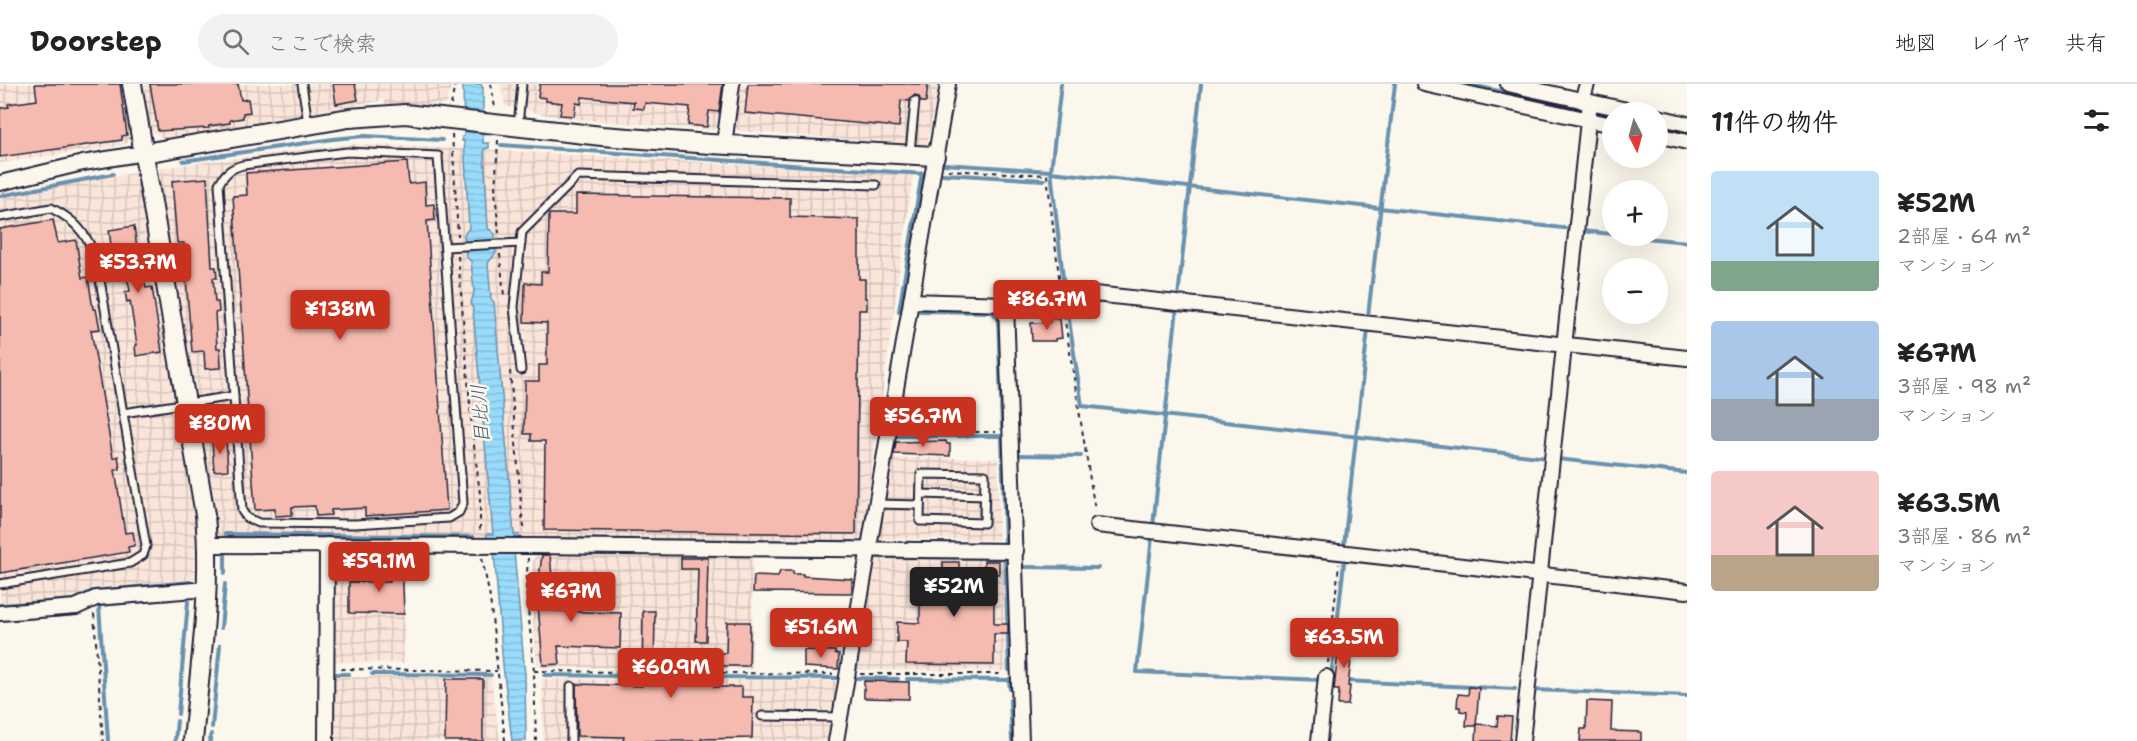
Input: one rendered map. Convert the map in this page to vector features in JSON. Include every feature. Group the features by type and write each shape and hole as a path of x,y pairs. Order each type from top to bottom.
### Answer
{"street":[{"path":"132,84 205,515 207,589 193,741"},
{"path":"724,145 732,84"},
{"path":"837,741 948,84"},
{"path":"1424,84 1602,123"},
{"path":"1508,84 1602,105"},
{"path":"1522,741 1588,120 1587,84"},
{"path":"0,174 83,163 308,125 405,114 602,136 910,155 934,163"},
{"path":"1668,119 1687,124"},
{"path":"1668,137 1687,142"},
{"path":"0,183 83,163"},
{"path":"911,301 1006,304 1062,301 1076,292 1687,358"},
{"path":"1006,304 1021,741"},
{"path":"1097,525 1687,591"},
{"path":"207,545 327,544 1016,551"},
{"path":"326,741 327,544"},
{"path":"0,613 76,607 93,599 207,589"},
{"path":"1319,741 1326,677"}],"lane":[{"path":"302,84 308,125"},
{"path":"518,126 522,84"},
{"path":"910,155 915,101"},
{"path":"347,152 438,156 463,503 459,512 449,518 355,524 259,523 247,518 242,512 234,396 219,184 232,168 347,152"},
{"path":"521,370 514,307 522,232 578,176 876,185"},
{"path":"0,217 51,208 75,223 87,236 96,257 146,546 143,555 130,562 0,584"},
{"path":"445,247 521,243"},
{"path":"123,413 234,396"},
{"path":"921,474 985,475 984,523 920,521 921,494 921,474"},
{"path":"921,494 984,496"},
{"path":"877,504 920,505"},
{"path":"571,741 572,686"},
{"path":"762,716 841,717"}],"path":[{"path":"454,84 451,118 471,418 480,494 482,546 490,598 504,741"},
{"path":"934,163 1047,175 1062,301 1097,525"},
{"path":"889,432 1011,432"},
{"path":"526,546 526,588 534,670 536,741"},
{"path":"1326,677 1340,552"},
{"path":"93,599 103,741"},
{"path":"326,669 497,671"},
{"path":"534,670 1019,674"}],"shaded area":[{"path":"0,84 126,84 134,133 125,145 0,163"},
{"path":"143,84 451,84 447,105 385,104 384,100 164,139 151,131"},
{"path":"500,84 725,84 720,125 712,130 562,118 505,106"},
{"path":"739,84 938,84 927,145 739,131 733,126"},
{"path":"351,144 494,150 913,175 862,538 855,540 195,536 196,579 92,588 74,598 0,603 0,199 51,187 181,165"},
{"path":"891,458 998,458 999,540 877,538"},
{"path":"333,554 405,554 404,663 332,662"},
{"path":"537,555 753,557 752,669 542,667 537,665 531,595 533,560"},
{"path":"876,559 1003,559 1006,671 856,670"},
{"path":"333,677 491,678 500,741 332,741"},
{"path":"542,679 837,681 827,741 543,741"}],"water":[{"path":"463,84 480,84 483,87 483,143 489,143 489,148 484,149 488,228 495,234 496,253 488,263 491,299 494,302 514,535 519,535 520,539 513,540 525,675 526,741 512,741 503,665 493,538 487,539 487,534 493,534 471,303 474,292 471,261 466,257 464,235 469,228 464,141 462,141 464,136"}],"building":[{"path":"35,84 120,84 127,135 122,136 122,140 0,157 1,108 9,107 8,104 37,100"},
{"path":"150,84 238,84 241,100 248,99 250,112 243,113 243,118 230,120 230,123 209,126 209,128 158,131"},
{"path":"333,84 355,84 358,100 336,104"},
{"path":"540,84 723,84 719,112 709,111 707,127 688,125 690,107 645,103 644,109 633,108 634,102 582,97 581,104 576,103 574,116 560,115 562,103 546,101 546,98 538,97"},
{"path":"748,84 928,84 926,102 921,102 915,95 909,101 901,100 899,127 745,113"},
{"path":"407,162 409,184 425,182 426,205 434,204 435,220 427,221 447,510 365,516 365,508 331,510 331,515 316,516 315,506 292,507 292,515 275,516 275,509 255,510 233,196 247,195 246,173"},
{"path":"207,178 212,267 216,267 217,278 213,278 215,302 218,302 219,312 215,313 217,348 220,348 221,368 205,369 204,351 192,352 186,279 184,279 183,270 186,270 184,243 177,243 172,181"},
{"path":"576,195 790,198 790,217 859,219 859,279 865,279 867,310 859,310 856,534 544,530 545,441 531,441 531,434 524,434 525,381 539,381 539,365 547,365 547,323 524,322 525,283 541,284 541,272 548,272 549,214 576,214"},
{"path":"53,220 58,243 76,240 82,278 88,277 93,309 96,309 100,329 91,330 113,458 118,456 120,469 115,470 125,533 133,532 135,544 128,547 129,552 0,573 0,229"},
{"path":"134,226 137,248 134,248 138,273 143,273 146,288 152,287 162,352 136,356 135,346 137,345 130,301 127,302 125,292 130,291 125,267 121,250 112,252 109,230"},
{"path":"1050,319 1060,319 1062,338 1055,339 1055,341 1032,341 1031,323 1050,322"},
{"path":"226,439 228,470 214,471 212,440"},
{"path":"946,441 950,444 950,456 894,454 896,442"},
{"path":"542,555 550,555 555,611 621,613 620,648 558,646 560,664 543,665 537,593"},
{"path":"390,557 402,557 404,614 349,613 349,582 390,582"},
{"path":"681,558 708,558 706,641 696,641 698,569 681,569"},
{"path":"984,561 999,561 999,574 994,574 994,624 1008,624 1008,634 994,634 994,665 906,664 907,642 897,642 897,622 920,623 920,571 943,572 943,562 959,562 959,572 984,572"},
{"path":"780,571 793,571 793,574 803,574 803,576 852,579 852,593 753,592 754,576 778,577"},
{"path":"643,611 655,611 654,681 696,681 697,653 726,653 727,622 750,622 749,666 714,666 714,687 742,687 742,697 753,697 752,738 701,739 701,741 623,741 624,737 577,736 576,684 642,686"},
{"path":"1343,634 1354,635 1348,705 1338,705 1339,690 1334,690 1339,642 1342,643"},
{"path":"804,650 835,651 835,654 839,654 838,669 804,667"},
{"path":"446,679 483,679 483,741 445,741"},
{"path":"864,681 909,682 909,699 864,698"},
{"path":"1469,687 1479,688 1476,726 1466,726 1467,712 1460,711 1460,707 1457,707 1458,694 1468,695"},
{"path":"1587,701 1612,702 1611,731 1641,732 1641,741 1580,741 1581,729 1586,729"},
{"path":"1498,716 1512,717 1510,741 1476,741 1477,724 1497,726"}],"waterway":[{"path":"1061,84 1051,171 1064,287"},
{"path":"1178,297 1201,84"},
{"path":"1368,316 1395,84"},
{"path":"1467,84 1576,108"},
{"path":"1598,114 1602,115"},
{"path":"1668,129 1687,133"},
{"path":"183,161 364,136 442,140"},
{"path":"501,145 924,174"},
{"path":"944,164 1051,171"},
{"path":"1051,172 1572,229"},
{"path":"899,311 922,173"},
{"path":"0,196 113,174"},
{"path":"943,174 1044,180"},
{"path":"1581,231 1602,233"},
{"path":"1668,240 1687,242"},
{"path":"1067,307 1082,406 1548,458"},
{"path":"1153,526 1177,308"},
{"path":"920,311 992,312 998,318 1002,428"},
{"path":"1344,546 1368,329"},
{"path":"882,543 1005,544 1002,436 896,436"},
{"path":"1019,455 1081,456"},
{"path":"1557,459 1687,473"},
{"path":"225,534 473,537"},
{"path":"1152,537 1137,672 1322,680"},
{"path":"538,539 854,542"},
{"path":"225,553 225,573"},
{"path":"547,553 652,554"},
{"path":"678,554 729,555"},
{"path":"762,555 804,556"},
{"path":"812,556 857,556"},
{"path":"878,557 1005,558"},
{"path":"1005,557 1009,670"},
{"path":"1331,678 1344,563"},
{"path":"1023,567 1098,568"},
{"path":"0,605 74,600 92,591 190,582"},
{"path":"221,628 225,584"},
{"path":"178,714 188,602 186,597 182,598"},
{"path":"108,741 99,605 172,599"},
{"path":"0,620 77,614"},
{"path":"212,727 220,645"},
{"path":"335,674 349,674"},
{"path":"372,674 491,675"},
{"path":"544,675 698,677"},
{"path":"709,677 837,678"},
{"path":"857,678 898,679"},
{"path":"907,679 1009,680"},
{"path":"1009,679 1010,689"},
{"path":"1345,681 1515,689"},
{"path":"1533,690 1687,696"},
{"path":"1010,700 1012,741"},
{"path":"175,741 177,721"},
{"path":"210,741 211,734"}],"water label":[{"name":"目比川","path":"480,414"}]}
